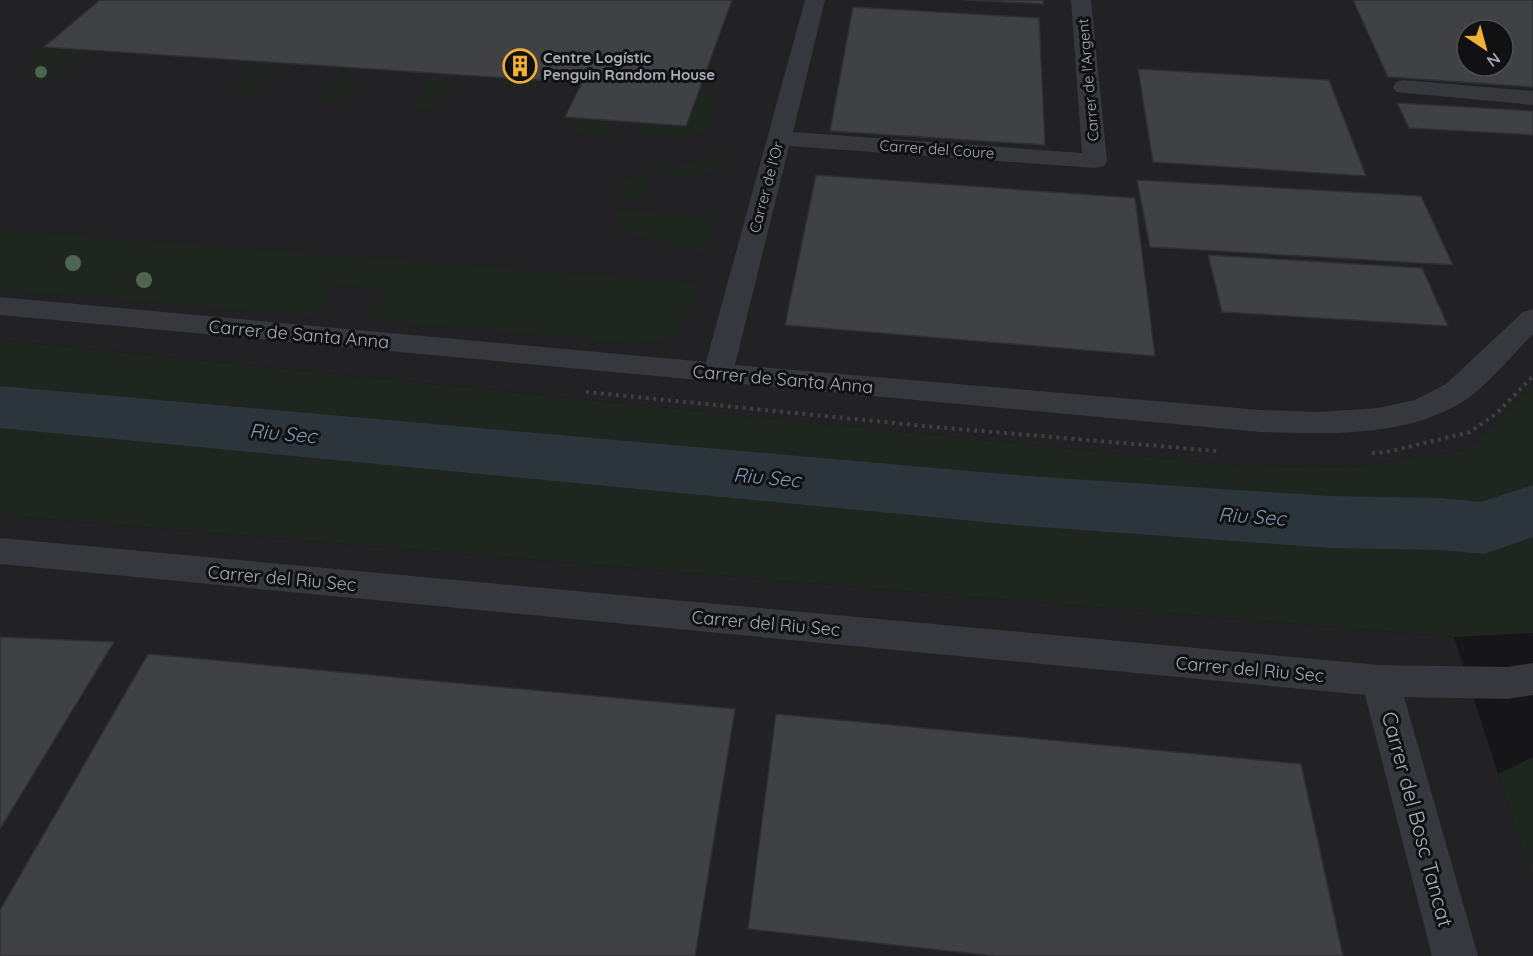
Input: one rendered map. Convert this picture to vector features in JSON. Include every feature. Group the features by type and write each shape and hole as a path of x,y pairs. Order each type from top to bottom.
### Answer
{"street":[{"name":"Carrer de l'Or","path":"718,373 815,0"},
{"name":"Carrer de l'Argent","path":"1081,0 1095,161"},
{"path":"1404,87 1533,98"},
{"name":"Carrer del Coure","path":"779,138 1095,161"},
{"name":"Carrer de Santa Anna","path":"0,306 718,373 1260,421 1320,423 1378,419 1424,408 1457,391 1533,318"},
{"name":"Carrer del Riu Sec","path":"0,551 1380,681 1507,683 1533,679"},
{"name":"Carrer del Bosc Tancat","path":"1380,681 1455,956"}],"shaded area":[{"path":"0,0 1533,0 1533,384 1470,449 1351,468 1229,465 0,340"},
{"path":"44,47 84,50 49,81 27,79 37,50"},
{"path":"256,66 275,66 249,96 231,95"},
{"path":"344,72 359,73 339,103 320,101"},
{"path":"431,79 451,79 434,108 411,108"},
{"path":"698,93 717,94 709,123 701,132 675,138 638,135 644,123"},
{"path":"572,118 612,121 605,135 581,134 570,127"},
{"path":"727,155 721,165 705,175 685,177 653,174 640,202 615,199 621,185 628,180 670,167"},
{"path":"614,210 714,217 707,253 672,248 665,240 630,236 621,232"},
{"path":"0,230 698,283 690,309 675,332 660,340 632,343 365,319 387,289 335,285 313,316 0,289"},
{"path":"0,340 1229,465 1351,468 1470,449 1533,384 1533,633 1454,637 0,515"},
{"path":"0,515 1454,637 1533,882 1533,956 0,956"},
{"path":"1533,757 1533,882 1498,774"}],"building":[{"name":"Centre Logístic Penguin Random House","path":"100,0 732,0 686,126 565,117 582,83 44,47"},
{"path":"965,0 1043,0 1043,4"},
{"path":"1353,0 1533,0 1533,87 1388,77"},
{"path":"853,7 1039,18 1045,145 830,131"},
{"path":"1138,69 1329,80 1366,176 1153,162"},
{"path":"1397,103 1533,111 1533,135 1409,128"},
{"path":"816,175 1135,198 1155,356 785,325"},
{"path":"1137,180 1421,196 1453,265 1150,247"},
{"path":"1208,255 1422,268 1448,326 1222,312"},
{"path":"0,637 114,642 0,829"},
{"path":"148,654 735,709 695,956 0,956 0,910"},
{"path":"776,714 1301,764 1343,956 995,956 748,929"}],"waterway":[{"name":"Riu Sec","path":"0,407 1027,501 1330,522 1441,524 1484,528 1533,510"}],"place":[{"name":"Centre Logístic Penguin Random House","path":"520,66"}]}
